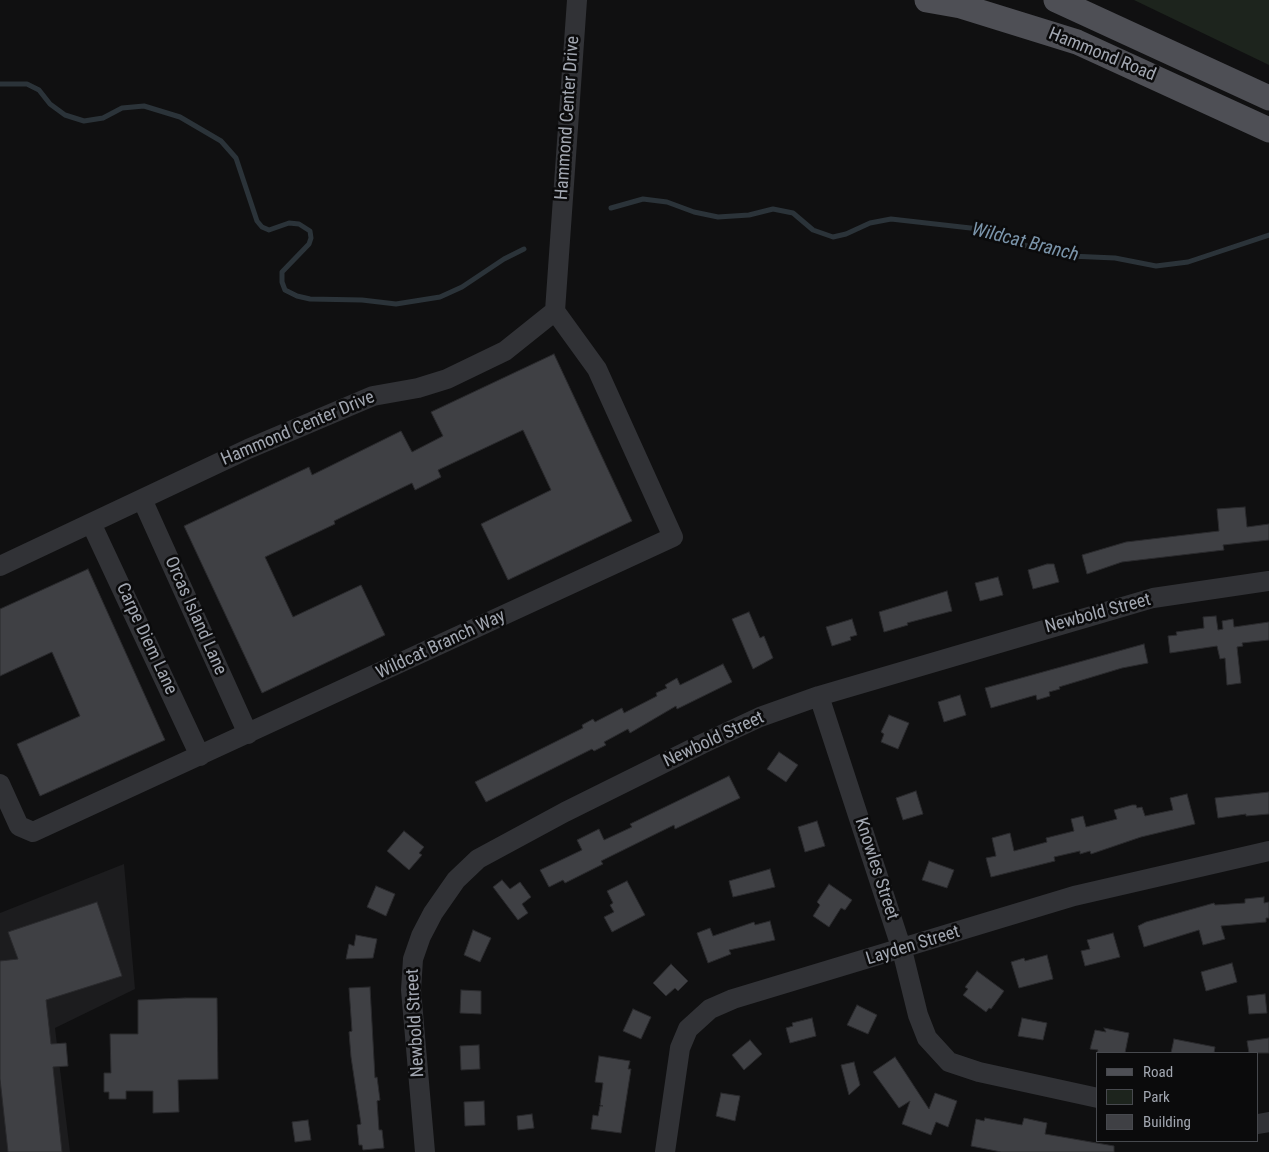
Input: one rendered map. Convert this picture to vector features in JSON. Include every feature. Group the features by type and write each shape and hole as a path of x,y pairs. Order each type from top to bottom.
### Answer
{"main road":[{"name":"Hammond Road","path":"927,0 961,6 1004,18 1077,42 1269,130"},
{"name":"Hammond Road","path":"1056,0 1269,98"}],"street":[{"name":"Hammond Center Drive","path":"0,566 248,448 373,396 418,388 447,379 505,351 555,311 576,0"},
{"name":"Wildcat Branch Way","path":"0,784 19,826 33,832 673,537 597,369 555,311"},
{"name":"Orcas Island Lane","path":"142,498 248,734"},
{"name":"Carpe Diem Lane","path":"91,523 200,756"},
{"name":"Newbold Street","path":"425,1152 411,990 413,960 421,936 429,921 456,880 478,859 565,812 760,717 819,696 1153,598 1269,581"},
{"name":"Knowles Street","path":"819,696 902,950 918,1014 927,1038 949,1062 979,1072 1096,1098"},
{"name":"Layden Street","path":"665,1152 680,1048 688,1029 710,1009 733,999 902,950 1074,896 1269,851"}],"shaded area":[{"path":"124,864 135,989 55,1028 70,1152 0,1152 0,913"}],"green space":[{"path":"1134,0 1269,0 1269,65 1267,64"}],"building":[{"path":"554,354 632,521 508,580 481,524 551,490 523,430 438,470 441,477 415,490 412,483 334,521 335,524 265,557 293,617 361,585 385,635 262,693 184,526 309,467 312,475 401,431 412,452 443,436 431,412"},
{"path":"1245,507 1247,527 1269,524 1269,540 1223,545 1224,550 1122,562 1087,574 1082,555 1126,542 1219,531 1217,509"},
{"path":"1047,564 1054,564 1059,582 1033,589 1028,570"},
{"path":"88,569 165,740 40,796 17,744 80,716 52,652 0,676 0,609"},
{"path":"998,577 1003,595 980,601 975,583"},
{"path":"947,591 952,611 907,623 908,625 884,632 879,612"},
{"path":"749,612 760,638 764,636 773,658 753,669 732,619"},
{"path":"1216,616 1218,630 1223,629 1222,621 1233,619 1234,627 1269,622 1269,640 1242,643 1243,646 1237,647 1241,683 1227,685 1225,658 1220,659 1217,646 1170,653 1168,636 1177,635 1176,632 1204,628 1203,617"},
{"path":"852,619 857,635 850,637 851,640 832,646 826,627"},
{"path":"1144,644 1148,663 1122,668 1059,687 1060,689 1049,692 1050,696 1037,700 1036,695 991,708 985,688"},
{"path":"723,664 732,682 677,709 676,706 630,733 628,729 604,742 606,745 594,751 592,749 486,802 475,782 583,728 582,725 593,719 595,722 622,708 624,713 657,696 656,693 667,688 665,685 677,678 680,685"},
{"path":"960,695 966,715 944,722 938,702"},
{"path":"889,715 909,723 898,749 881,742 884,734 881,732"},
{"path":"779,752 798,765 786,782 767,769"},
{"path":"729,776 740,798 675,829 674,825 601,861 603,864 565,883 563,880 549,887 540,870 582,850 577,840 599,829 604,840 632,827 630,824"},
{"path":"916,791 923,814 903,820 896,798"},
{"path":"1269,792 1269,814 1246,816 1246,814 1218,818 1215,798"},
{"path":"1187,794 1195,824 1141,837 1091,854 1090,851 1080,854 1080,851 1054,857 1055,861 991,877 986,858 996,856 992,838 1010,833 1014,851 1047,842 1046,838 1074,831 1071,819 1083,816 1086,827 1117,819 1114,810 1132,805 1136,805 1137,808 1142,807 1145,816 1173,810 1170,798"},
{"path":"817,821 825,846 805,852 798,827"},
{"path":"404,831 424,847 419,853 422,855 409,870 387,851"},
{"path":"929,861 954,870 947,888 922,880"},
{"path":"770,869 775,887 733,897 729,881"},
{"path":"502,880 510,889 520,882 531,897 522,904 528,913 518,920 493,887"},
{"path":"627,881 645,915 612,932 604,917 614,912 610,905 613,903 607,891"},
{"path":"829,884 852,900 845,910 841,908 829,927 813,916 820,905 817,902"},
{"path":"376,886 395,894 386,916 367,907"},
{"path":"1264,897 1264,903 1269,902 1269,918 1266,918 1266,922 1221,926 1225,939 1203,945 1199,930 1144,947 1138,926 1146,922 1214,903 1215,905 1245,903 1245,899"},
{"path":"97,902 122,976 46,1000 51,1044 66,1043 68,1066 53,1067 62,1152 8,1152 0,1079 0,961 18,959 8,932"},
{"path":"770,921 775,940 729,950 731,954 708,963 697,933 710,928 713,936 754,922 755,925"},
{"path":"473,930 491,938 480,962 464,955"},
{"path":"1113,933 1120,957 1085,966 1081,951 1090,949 1087,940"},
{"path":"356,935 377,939 373,958 346,959 349,944 354,946"},
{"path":"1047,955 1053,979 1019,988 1011,962 1024,958 1025,961"},
{"path":"1232,963 1237,982 1206,991 1201,972"},
{"path":"671,964 688,981 678,991 675,988 666,996 653,983"},
{"path":"977,971 1004,991 991,1009 989,1008 986,1012 963,995 968,989 965,987"},
{"path":"370,987 375,1078 377,1077 380,1100 377,1101 379,1130 382,1130 384,1148 363,1150 362,1145 359,1145 357,1125 361,1124 351,1057 349,1032 352,1031 349,988"},
{"path":"461,990 481,991 481,1014 460,1013"},
{"path":"1265,994 1267,1013 1249,1014 1247,996"},
{"path":"217,998 218,1079 178,1080 179,1112 153,1113 153,1091 126,1091 126,1099 109,1099 109,1092 104,1092 104,1073 111,1073 110,1034 138,1034 138,1000"},
{"path":"857,1005 877,1015 868,1034 847,1025"},
{"path":"633,1009 651,1017 641,1039 623,1031"},
{"path":"812,1018 816,1036 790,1043 786,1028 793,1026 792,1023"},
{"path":"1022,1018 1047,1023 1043,1040 1018,1036"},
{"path":"1104,1028 1129,1033 1125,1052 1097,1052 1098,1050 1090,1049 1095,1030 1106,1032"},
{"path":"1269,1038 1269,1053 1249,1052 1247,1041"},
{"path":"1174,1039 1215,1047 1214,1052 1171,1052"},
{"path":"750,1040 762,1054 744,1070 732,1055"},
{"path":"479,1045 480,1069 461,1070 460,1046"},
{"path":"599,1056 630,1061 628,1069 631,1069 621,1133 591,1129 593,1115 598,1116 600,1106 603,1106 600,1105 603,1083 595,1082"},
{"path":"895,1057 929,1109 935,1093 957,1101 948,1127 936,1122 931,1135 902,1124 910,1101 899,1108 873,1072"},
{"path":"854,1062 860,1085 849,1095 841,1065"},
{"path":"721,1093 740,1096 735,1121 716,1116"},
{"path":"484,1101 485,1125 465,1126 464,1102"},
{"path":"532,1114 534,1128 518,1130 517,1116"},
{"path":"985,1118 1022,1125 1024,1118 1047,1123 1045,1134 1114,1146 1114,1152 1001,1152 971,1146 976,1119 984,1121"},
{"path":"308,1120 311,1140 295,1142 292,1122"}],"waterway":[{"name":"Wildcat Branch","path":"0,84 27,84 39,90 50,104 65,115 84,121 103,118 122,108 144,106 180,117 221,141 236,158 257,221 262,227 269,230 289,223 299,224 310,231 311,238 309,244 282,272 282,282 285,290 297,296 310,299 362,300 396,304 440,297 462,287 504,259 524,249"},
{"name":"Wildcat Branch","path":"611,208 643,199 667,202 694,212 718,217 749,215 773,209 793,213 813,230 833,237 846,234 870,223 891,219 988,230 1027,246 1070,256 1115,258 1156,266 1188,262 1269,235"}]}
